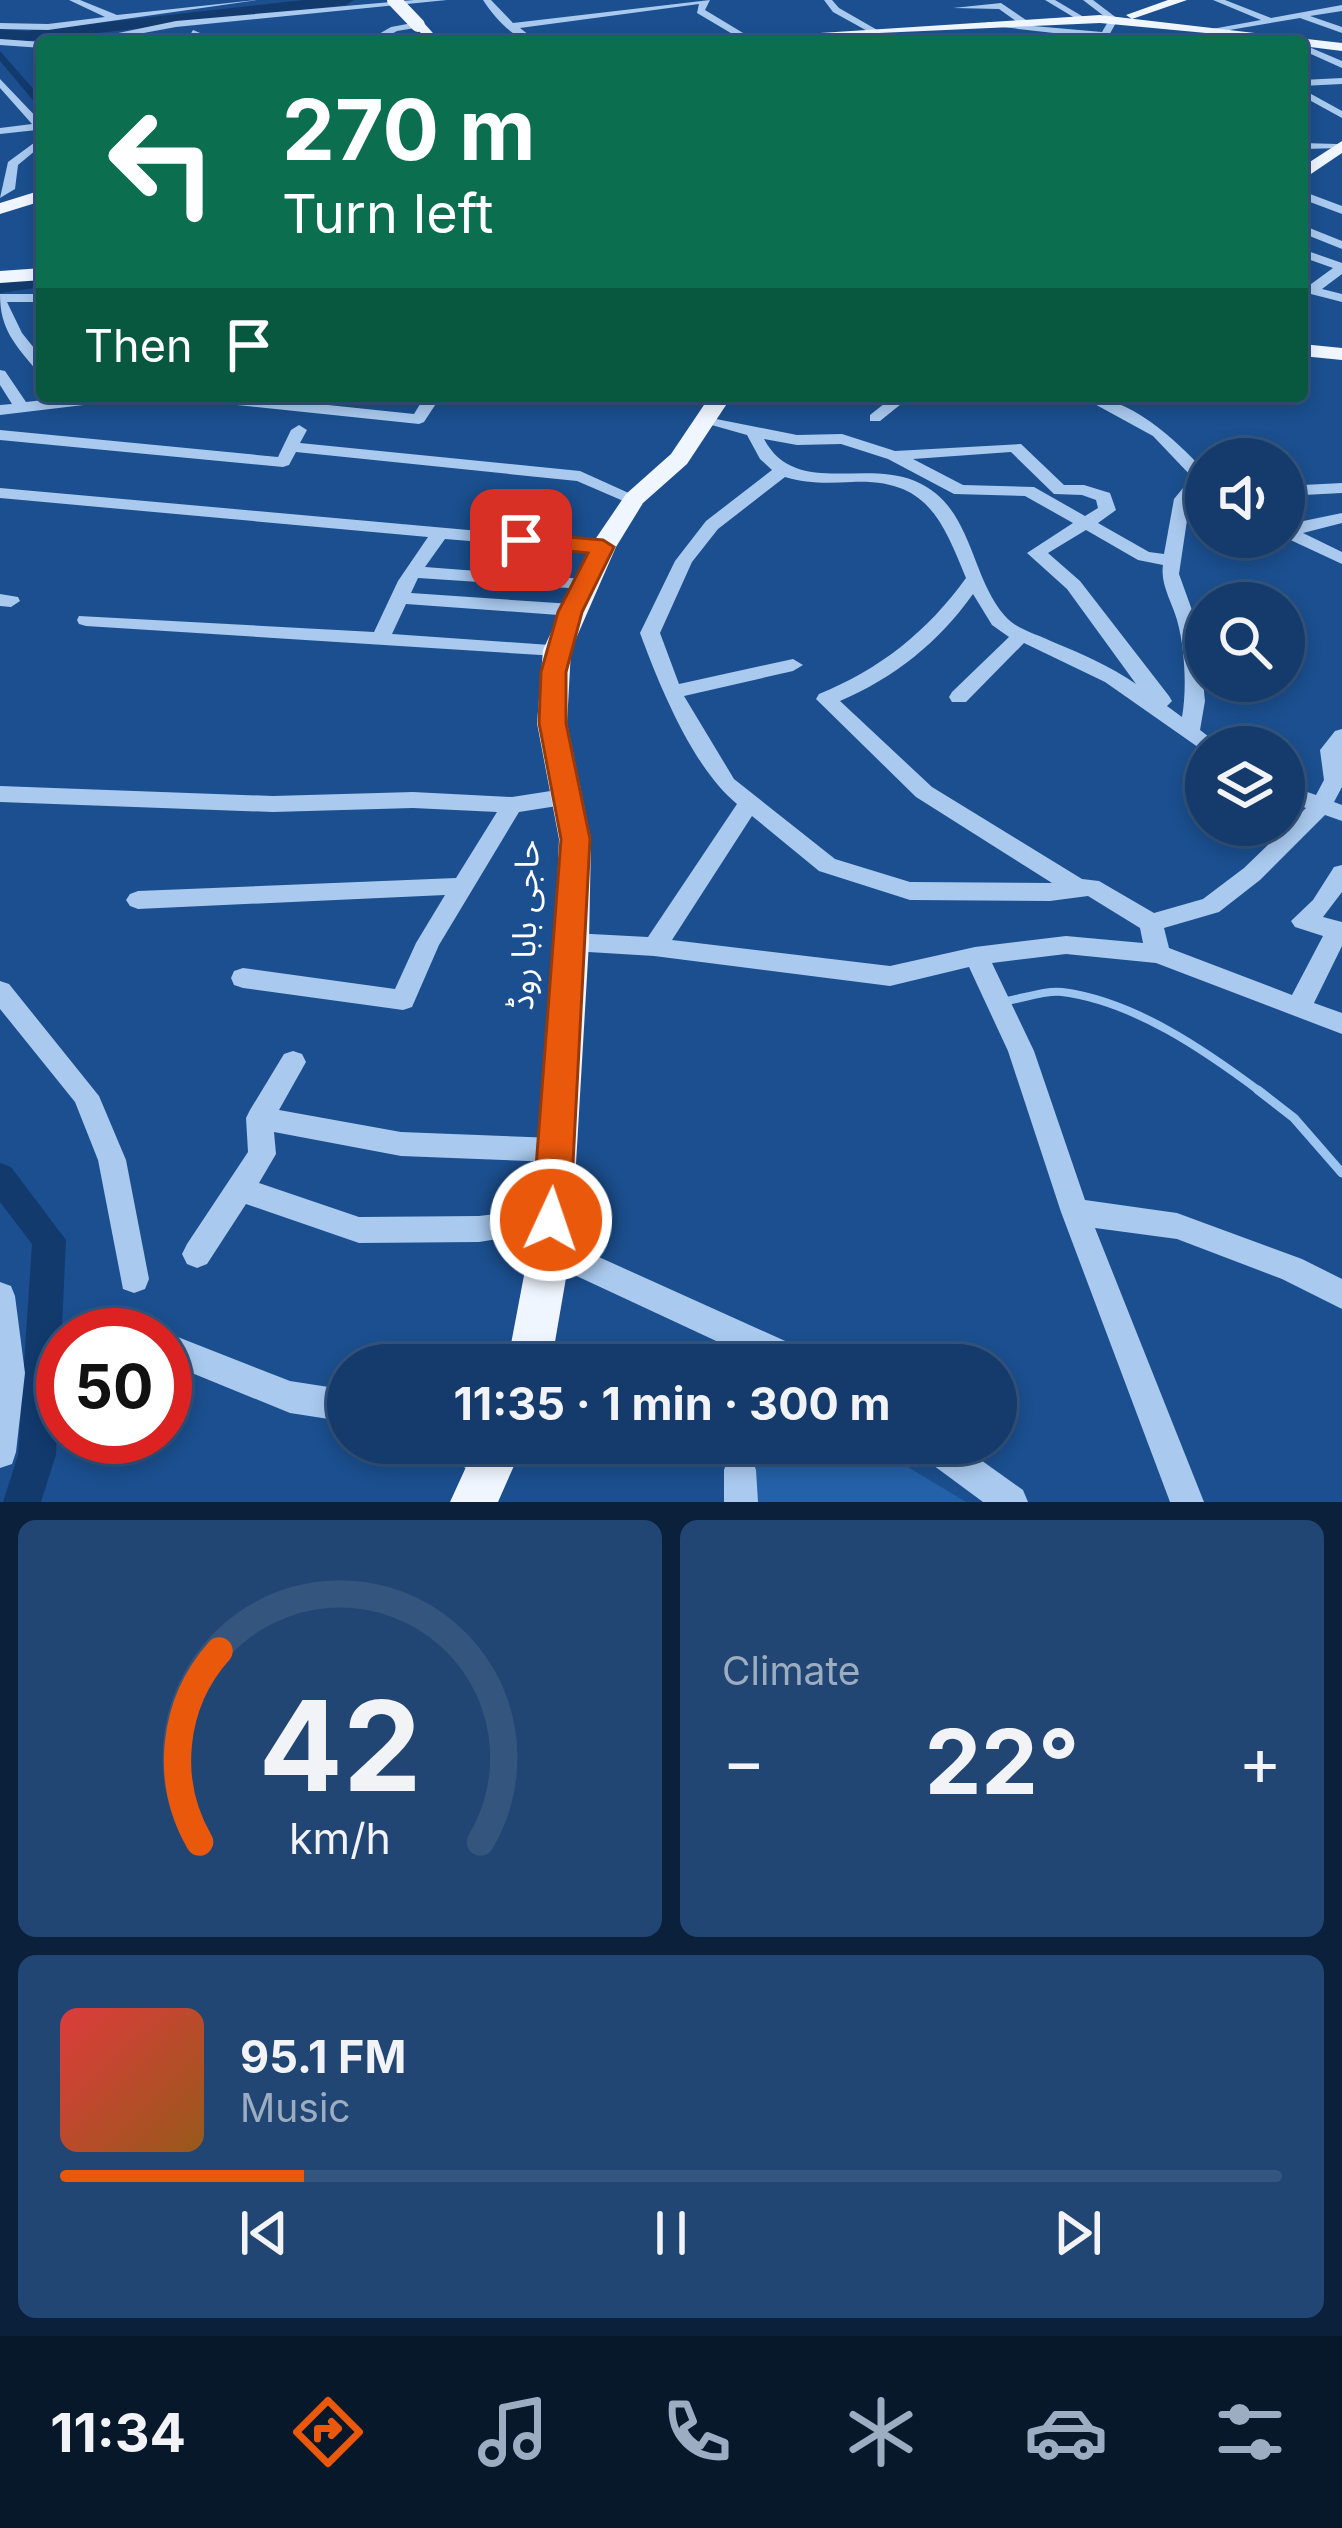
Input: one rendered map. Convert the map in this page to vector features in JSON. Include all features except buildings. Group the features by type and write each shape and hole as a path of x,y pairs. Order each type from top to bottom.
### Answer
{"main road":[{"path":"394,0 428,36"},
{"path":"1114,20 1181,0"},
{"path":"779,36 972,32 988,25 1083,20 1249,36"},
{"path":"1308,44 1342,47"},
{"path":"1308,171 1340,147"},
{"path":"0,209 36,197"},
{"path":"0,277 36,274"},
{"path":"1308,351 1342,354"},
{"name":"حاجی بابا روڈ","path":"533,1344 551,1235 572,942 575,839 552,723 557,650 593,568 634,500 679,458 713,408"}],"street":[{"path":"74,0 116,18"},
{"path":"0,14 4,26 71,25 253,0"},
{"path":"111,36 176,24 443,0"},
{"path":"487,0 526,36"},
{"path":"513,26 705,0"},
{"path":"705,0 700,11 743,36"},
{"path":"828,0 836,10 874,31"},
{"path":"1049,0 1083,20"},
{"path":"1087,0 1114,20 1106,36"},
{"path":"1217,0 1272,21"},
{"path":"1324,0 1342,7"},
{"path":"953,4 1001,6 1034,36"},
{"path":"953,4 972,32"},
{"path":"1223,32 1342,7"},
{"path":"1309,12 1342,27"},
{"path":"1295,14 1342,27"},
{"path":"71,25 76,36"},
{"path":"381,36 418,25"},
{"path":"1025,26 1087,36"},
{"path":"1223,32 1234,36"},
{"path":"194,33 201,36"},
{"path":"0,42 36,45"},
{"path":"1308,49 1342,65"},
{"path":"1308,68 1338,81"},
{"path":"1308,80 1338,81"},
{"path":"0,82 36,126"},
{"path":"1308,95 1340,113"},
{"path":"1308,111 1340,113"},
{"path":"0,131 36,132"},
{"path":"0,140 36,133"},
{"path":"0,194 11,187 12,164 36,138"},
{"path":"1308,146 1340,147"},
{"path":"1308,197 1342,210"},
{"path":"1308,232 1342,245"},
{"path":"1308,257 1338,272"},
{"path":"1308,268 1338,272"},
{"path":"1338,272 1312,290 1342,298"},
{"path":"36,298 0,300 15,334 36,360"},
{"path":"0,374 21,406"},
{"path":"0,410 53,402"},
{"path":"256,402 419,419 429,402"},
{"path":"875,418 895,402"},
{"path":"1100,402 1159,433 1185,461"},
{"path":"713,408 753,431 797,440 842,440 894,457 960,490 1028,491 1144,556 1172,562"},
{"path":"0,435 283,462 299,430"},
{"path":"753,431 760,451 779,473 809,478 881,475 916,486 955,525 974,579 1000,624 1118,681 1185,731"},
{"path":"290,447 580,476 634,500"},
{"path":"894,457 1015,447 1060,490 1104,496 1107,510 1036,553 1082,594 1147,686 1185,729"},
{"path":"779,473 712,525 685,561 650,633 672,692 700,747 726,784 827,865 910,891 1091,887 1151,923 1158,954"},
{"path":"1305,490 1342,488"},
{"path":"0,493 440,533 593,568"},
{"path":"1185,497 1170,574 1188,624 1195,701 1190,726"},
{"path":"1305,527 1342,518"},
{"path":"380,639 440,533"},
{"path":"1305,540 1342,559"},
{"path":"418,566 593,568"},
{"path":"974,579 952,614 893,666 826,699 924,792 1078,889"},
{"path":"400,598 572,610"},
{"path":"86,620 557,650"},
{"path":"959,697 1022,634"},
{"path":"672,692 793,665"},
{"path":"1151,923 1211,906 1332,809 1335,780 1330,751 1342,736"},
{"path":"0,794 273,804 413,800 512,805 570,796"},
{"path":"243,978 403,1000 428,943 512,805"},
{"path":"654,947 748,805"},
{"path":"1299,1007 1317,973 1317,960 1340,932 1303,921 1321,906 1342,873"},
{"path":"138,900 464,886"},
{"path":"572,942 654,947 890,976 975,956 1066,945 1158,954 1342,1024"},
{"path":"975,956 1004,1002 1076,1212 1168,1442 1187,1502"},
{"path":"0,991 86,1096 112,1160 134,1279"},
{"path":"197,1254 243,1190 262,1154 260,1118 293,1062"},
{"path":"260,1118 401,1144 555,1150"},
{"path":"243,1190 358,1230 479,1228 551,1235 762,1344"},
{"path":"1076,1212 1177,1226 1292,1268 1342,1295"},
{"path":"0,1452 9,1373 1,1307"},
{"path":"192,1358 290,1397 327,1403"},
{"path":"958,1464 1011,1502"}],"shaded area":[{"path":"756,1464 903,1464 966,1502 753,1502"}],"waterway":[{"path":"0,34 27,36 346,0"},
{"path":"0,54 36,99"},
{"path":"0,288 36,283"},
{"path":"1007,1001 1056,992 1116,1006 1193,1045 1261,1092"},
{"path":"1261,1092 1294,1118 1342,1173"},
{"path":"0,1177 49,1240 37,1455 22,1502"}],"route":[{"path":"521,540 603,547 570,612 554,672 552,723 575,839 551,1220"}]}
